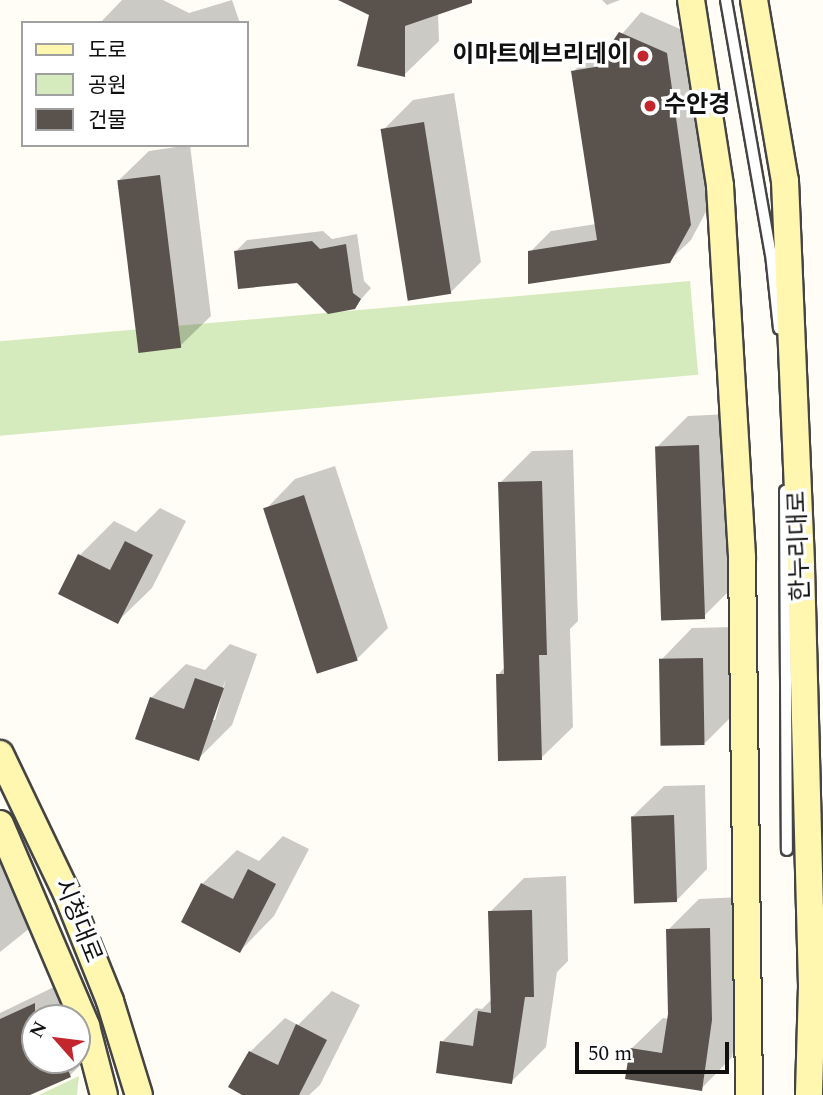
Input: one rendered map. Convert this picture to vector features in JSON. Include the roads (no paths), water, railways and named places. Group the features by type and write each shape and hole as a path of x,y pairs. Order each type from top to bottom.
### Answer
{"street":[{"path":"691,0 720,186 740,530 751,995 749,1095"},
{"name":"한누리대로","path":"754,0 785,181 801,566 811,986 809,1095"},
{"name":"시청대로","path":"0,754 68,894 110,1001 139,1095"},
{"name":"시청대로","path":"0,824 86,1026 104,1095"}],"lane":[{"path":"726,0 771,254 785,386 787,850"}],"place":[{"name":"이마트에브리데이","path":"643,56"},
{"name":"수안경","path":"650,106"}]}
